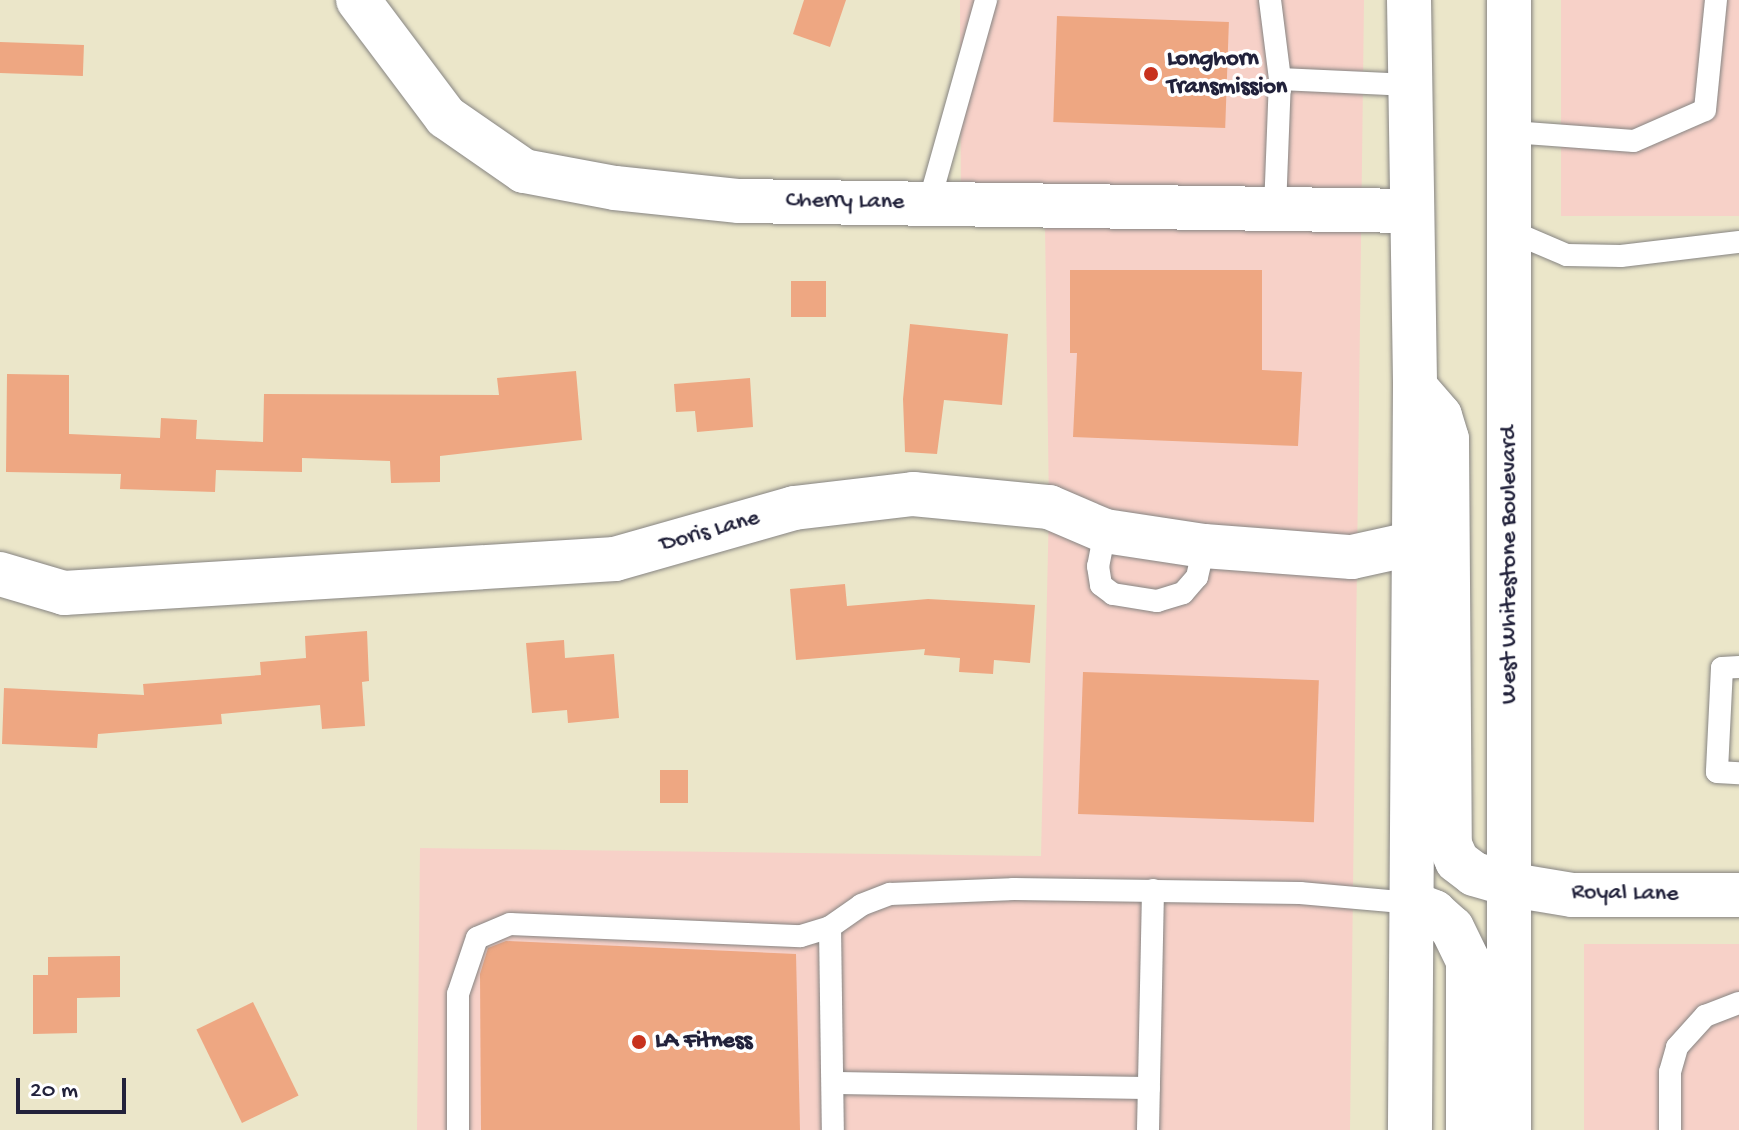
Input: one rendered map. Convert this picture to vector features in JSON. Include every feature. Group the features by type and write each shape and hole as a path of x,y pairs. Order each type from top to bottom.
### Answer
{"main road":[{"name":"Cherry Lane","path":"358,0 446,117 524,171 615,188 739,201 1410,211"},
{"path":"1409,0 1415,387 1410,1130"},
{"name":"West Whitestone Boulevard","path":"1503,9 1512,132 1508,230 1512,885 1509,1130"},
{"name":"Royal Lane","path":"1415,387 1440,416 1447,439 1450,845 1457,861 1474,874 1512,885 1572,895 1739,895"},
{"name":"Doris Lane","path":"0,574 64,593 615,559 794,508 913,494 1049,507 1105,531 1204,546 1352,557 1415,543"},
{"path":"1411,903 1434,912 1452,928 1468,961 1468,1130"}],"lane":[{"path":"929,203 986,0"},
{"path":"1270,0 1280,79 1275,209"},
{"path":"1512,132 1634,141 1705,110 1716,0"},
{"path":"1280,79 1410,85"},
{"path":"1508,230 1567,255 1621,256 1739,242"},
{"path":"1105,531 1101,585 1127,596 1157,601 1183,593 1197,577 1204,546"},
{"path":"1739,667 1722,668 1717,772 1739,773"},
{"path":"458,1130 458,994 477,938 510,924 801,936 830,927 861,905 890,894 1153,890 1300,893 1411,903"},
{"path":"1148,1130 1153,890"},
{"path":"830,927 833,1130"},
{"path":"1670,1130 1670,1072 1677,1047 1705,1016 1739,1003"},
{"path":"833,1083 1149,1088"}],"shaded area":[{"path":"960,0 1364,0 1350,1130 417,1130 420,848 1041,856 1049,507 1045,225 961,223"},
{"path":"1561,0 1739,0 1739,216 1561,216"},
{"path":"1584,944 1739,944 1739,1130 1584,1130"}],"building":[{"path":"804,0 846,0 830,47 793,34"},
{"path":"1057,16 1229,22 1225,128 1053,122"},
{"path":"0,42 84,45 83,76 0,73"},
{"path":"1070,270 1262,270 1262,370 1302,372 1298,446 1073,437 1077,353 1070,353"},
{"path":"791,281 826,281 826,317 791,317"},
{"path":"910,324 1008,334 1002,405 944,400 937,454 905,452 903,399"},
{"path":"576,371 582,440 440,456 440,482 391,483 390,461 302,458 302,472 216,470 215,492 120,489 121,474 6,472 7,374 69,375 69,434 160,438 161,418 197,420 196,439 263,442 264,394 499,395 497,378"},
{"path":"750,378 753,427 697,432 695,411 676,412 674,384"},
{"path":"845,584 847,606 928,599 1035,605 1030,663 994,660 993,674 959,672 960,658 924,655 925,649 796,660 790,589"},
{"path":"367,631 369,681 362,682 365,726 322,729 320,705 221,714 222,724 98,734 97,748 2,744 4,688 144,695 143,684 261,675 260,662 306,658 305,636"},
{"path":"564,640 565,658 614,654 619,718 568,723 567,710 532,713 526,643"},
{"path":"1083,672 1319,680 1314,822 1078,814"},
{"path":"660,770 688,770 688,803 660,803"},
{"name":"LA Fitness","path":"506,941 796,954 800,1130 481,1130 480,974 488,948"},
{"path":"120,956 120,997 77,998 77,1033 33,1034 33,975 48,975 48,957"},
{"path":"253,1002 299,1095 242,1123 196,1030"}],"place":[{"name":"Longhorn Transmission","path":"1151,74"},
{"name":"LA Fitness","path":"639,1042"}]}
